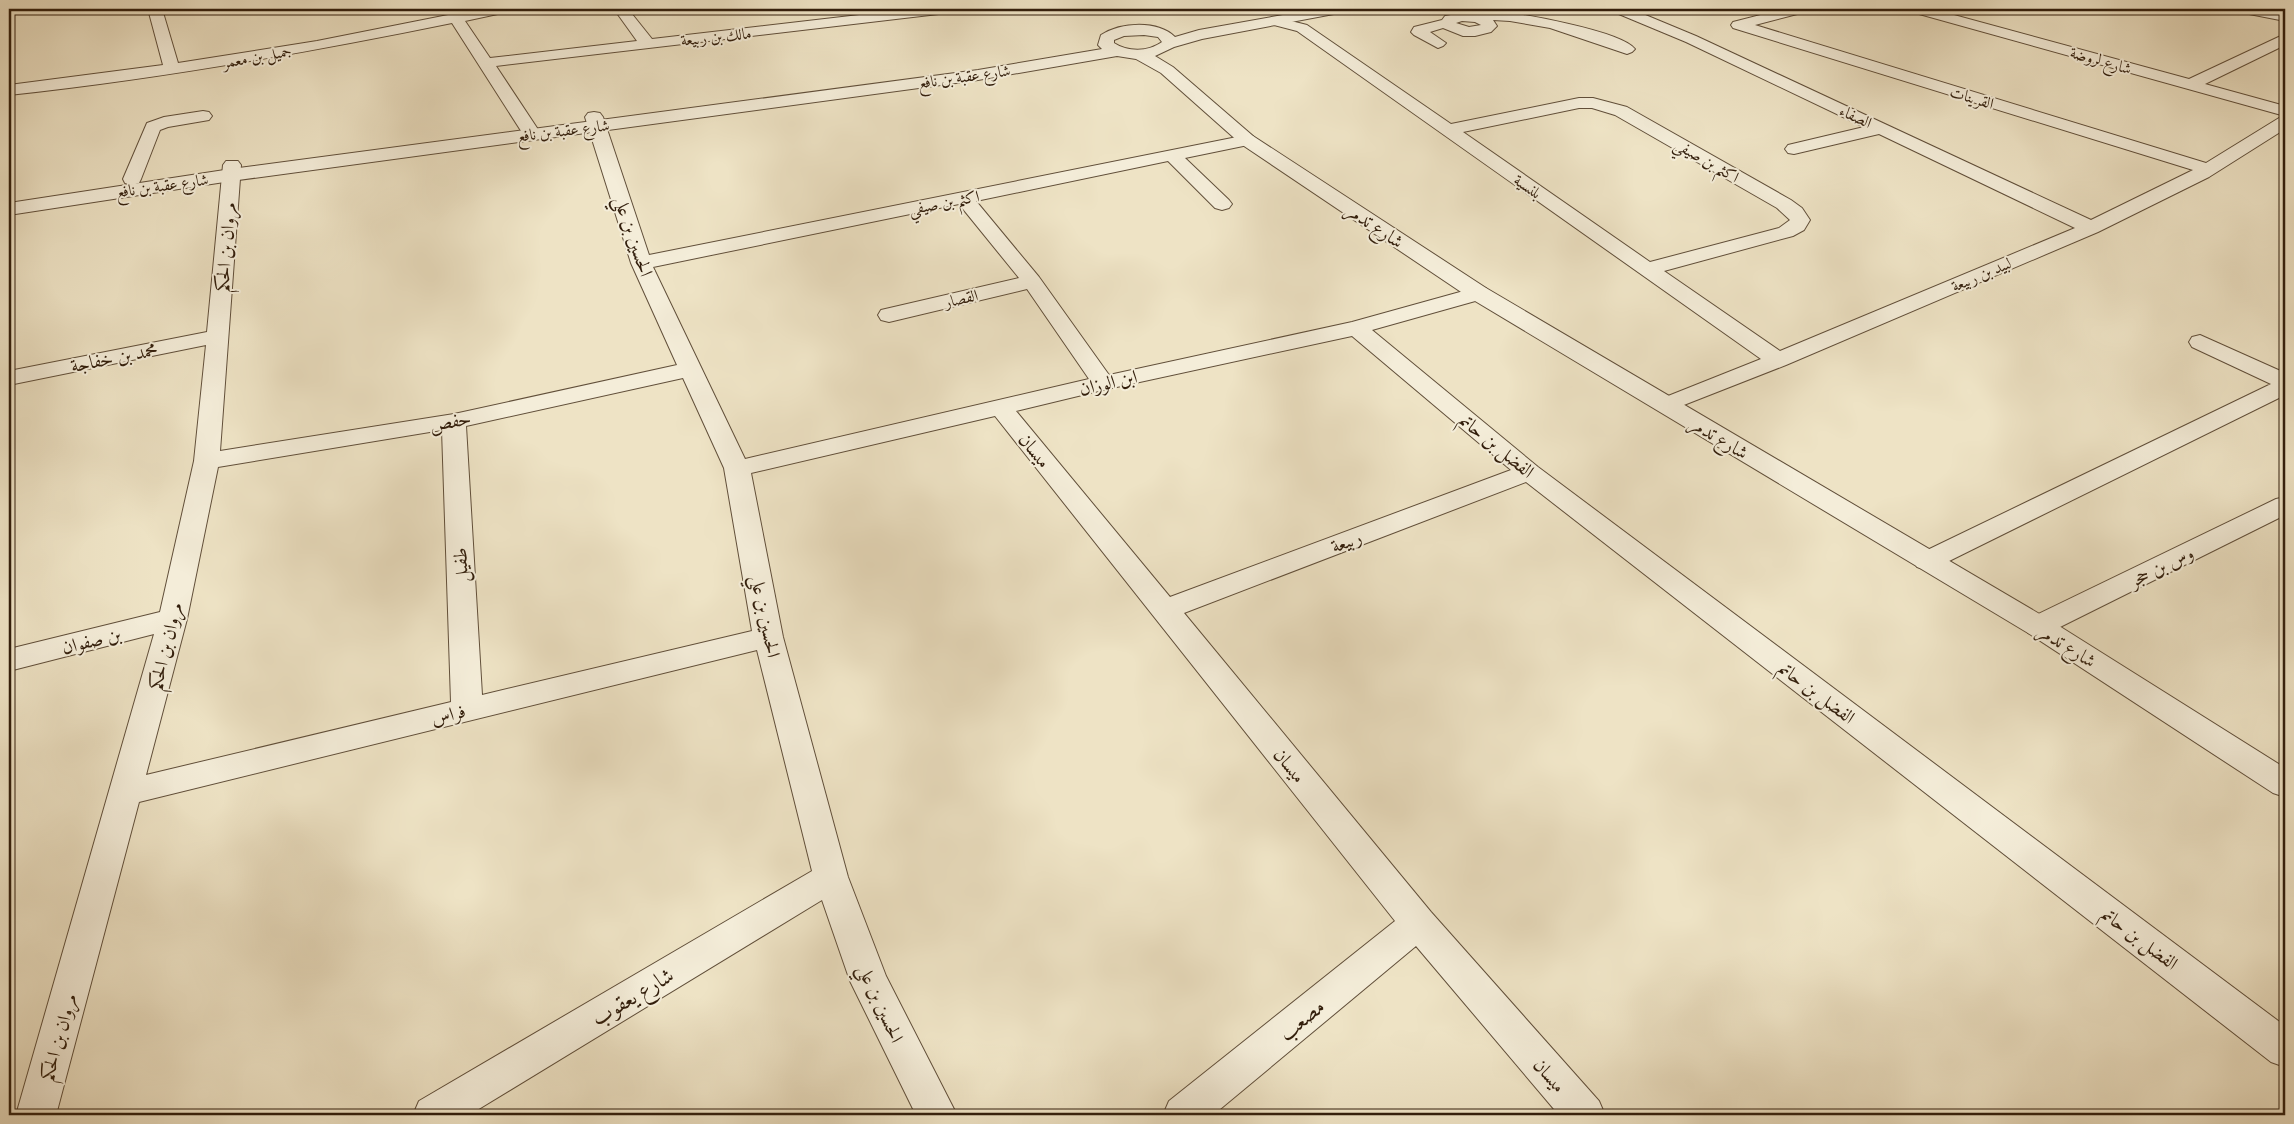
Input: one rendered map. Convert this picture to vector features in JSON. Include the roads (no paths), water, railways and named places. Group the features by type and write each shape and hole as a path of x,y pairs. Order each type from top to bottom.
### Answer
{"street":[{"path":"155,9 172,69"},
{"name":"جميل بن معمر","path":"9,90 172,69 307,47 454,14 502,9"},
{"path":"621,9 648,44"},
{"name":"مالك بن ربيعة","path":"485,63 788,28 915,11 947,9"},
{"path":"1119,32 1218,25 1302,9"},
{"path":"1119,32 1137,53 1164,55 1199,35 1339,9"},
{"name":"الصفاء","path":"1620,9 1691,39 1883,128 2090,228"},
{"path":"1691,39 1800,9"},
{"name":"شارع لروضة","path":"1917,9 2285,111"},
{"path":"2244,9 2285,18"},
{"path":"454,14 530,130"},
{"path":"769,14 788,28"},
{"path":"1438,44 1419,32 1419,30 1447,18 1476,18 1494,14 1597,36 1627,49"},
{"name":"بلنسية","path":"1275,21 1302,28 1778,360"},
{"path":"1597,36 1655,24"},
{"name":"القرينات","path":"1738,25 2206,169"},
{"path":"1150,31 1167,37 1170,41 1164,55"},
{"name":"شارع عقبة بن نافع","path":"9,209 231,170 530,130 978,74 1119,32"},
{"path":"2190,84 2285,40"},
{"name":"شارع تدمر","path":"1137,53 1164,55 1247,140 1478,293 2038,626 2285,784"},
{"name":"اكثم بن صيفي","path":"1447,130 1566,105 1593,103 1607,106 1621,112 1784,204 1795,212 1800,220 1797,226 1786,232 1646,269"},
{"name":"شارع عقبة بن نافع","path":"132,179 153,127 164,122 204,116"},
{"name":"الحسين بن علي","path":"597,122 641,263 737,468 768,637 832,877 869,981 937,1115"},
{"name":"لبيد بن ربيعة","path":"1666,405 1778,360 2090,228 2206,169 2285,122"},
{"path":"1794,149 1883,128"},
{"name":"اكثم بن صيفي","path":"641,263 1247,140"},
{"path":"1172,155 1222,204"},
{"name":"شارع عقبة بن نافع","path":"9,199 132,179 231,170"},
{"name":"مروان بن الحكم","path":"33,1114 127,792 173,620 207,461 231,170"},
{"path":"964,198 1032,281 1103,383"},
{"name":"القصار","path":"889,314 1032,281"},
{"name":"ابن الوزان","path":"737,468 1103,383 1356,328 1478,293"},
{"name":"الفضل بن حاتم","path":"1356,328 1529,472 2285,1049"},
{"name":"محمد بن خفاجة","path":"9,378 218,336"},
{"path":"2200,342 2285,384"},
{"name":"حفص","path":"207,461 454,421 691,370"},
{"path":"1927,561 2285,384"},
{"name":"ميسان","path":"1001,408 1418,923 1585,1115"},
{"name":"طفيل","path":"454,421 467,710"},
{"name":"ربيعة","path":"1164,610 1529,472"},
{"name":"وس بن حجر","path":"2038,626 2285,505"},
{"name":"بن صفوان","path":"9,660 173,620"},
{"name":"فراس","path":"127,792 768,637"},
{"name":"شارع يعقوب","path":"433,1115 832,877"},
{"name":"مصعب","path":"1183,1115 1418,923"}]}
